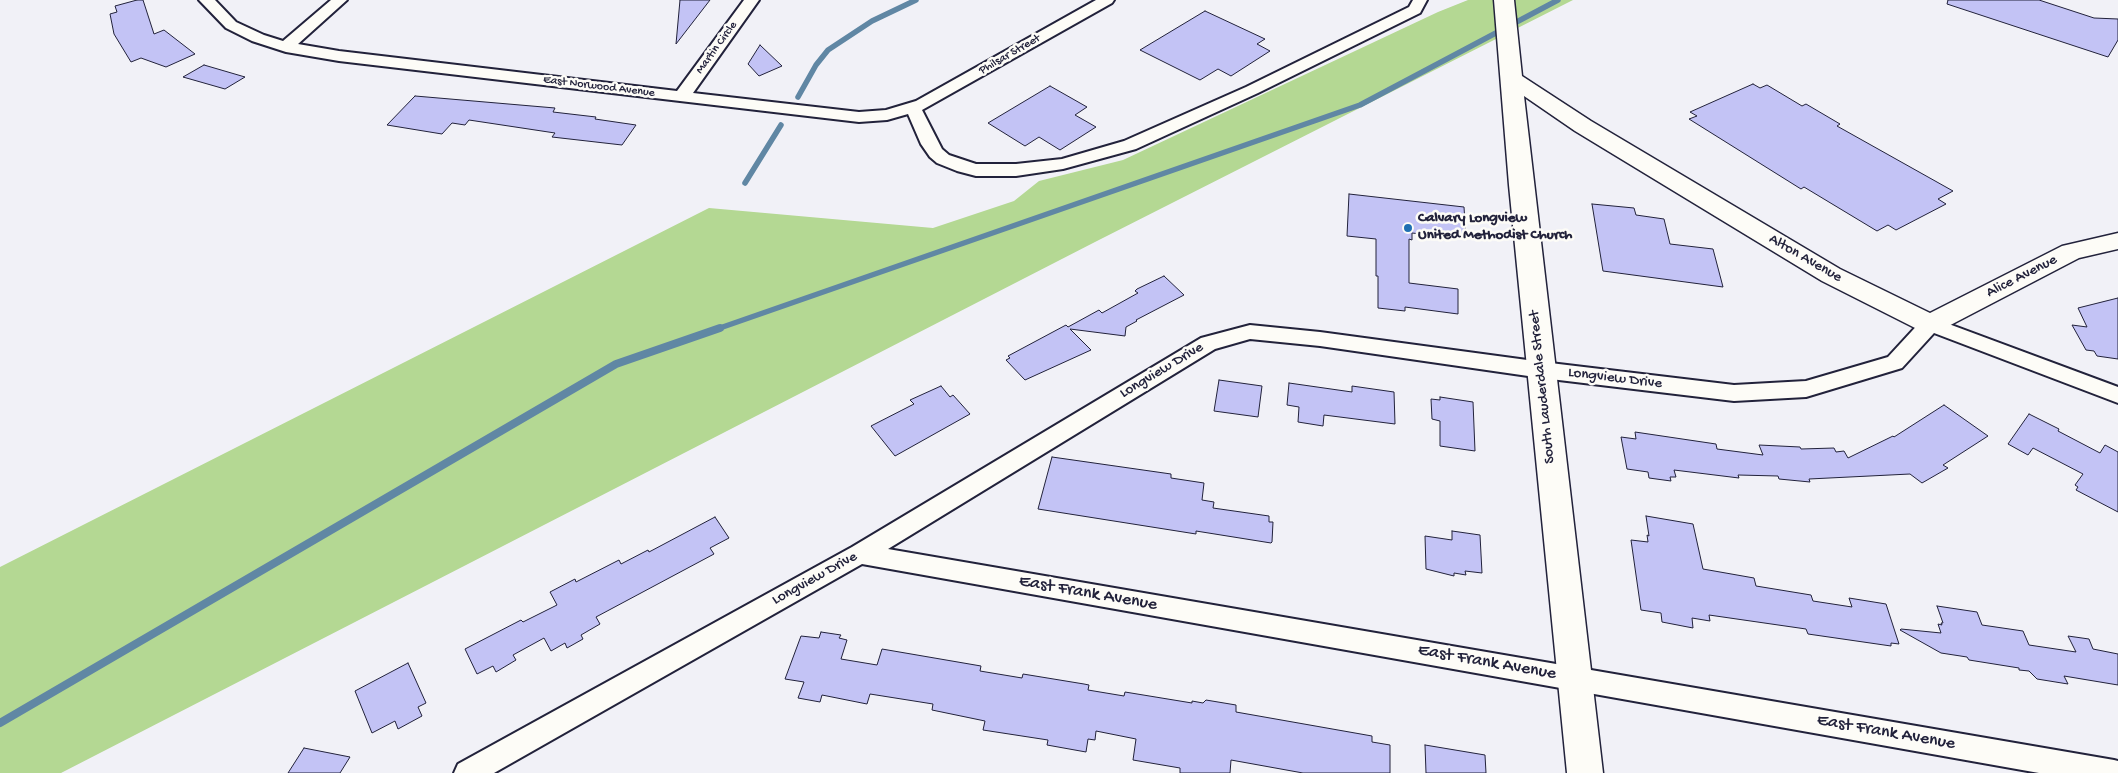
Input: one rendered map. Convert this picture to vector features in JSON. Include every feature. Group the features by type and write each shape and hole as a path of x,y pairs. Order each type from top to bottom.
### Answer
{"street":[{"name":"East Norwood Avenue","path":"206,0 230,25 258,38 286,47 339,56 846,117 872,117 913,109"},
{"path":"286,47 340,0"},
{"name":"Martin Circle","path":"681,96 752,0"},
{"name":"Philsar Street","path":"913,109 1107,0"},
{"path":"913,109 936,153 953,164 976,170 1016,170 1062,164 1130,145 1252,90 1415,10 1420,0"},
{"name":"South Lauderdale Street","path":"1504,2 1513,80 1521,185 1585,773"},
{"name":"Alton Avenue","path":"1513,80 1591,131 1831,275 1930,324 2118,395"},
{"name":"Alice Avenue","path":"1930,324 2071,252 2118,240"},
{"name":"Longview Drive","path":"468,773 860,554 1208,343 1250,332 1320,339 1542,370 1734,393 1806,389 1895,363 1930,324"},
{"name":"East Frank Avenue","path":"860,554 2114,773"}],"green space":[{"path":"1468,0 1573,0 1095,242 61,773 0,773 0,567 709,208 933,228 1014,201 1039,181 1123,160 1438,12"}],"building":[{"path":"143,0 154,34 164,30 195,54 166,67 141,58 131,62 114,34 110,14 117,12 115,6"},
{"path":"680,0 710,0 676,44"},
{"path":"1948,0 2039,0 2094,18 2118,19 2118,40 2108,57 1947,4"},
{"path":"1205,11 1265,39 1257,44 1270,51 1231,76 1218,69 1200,80 1140,50"},
{"path":"760,45 782,66 759,76 748,64"},
{"path":"204,65 245,77 225,89 183,77"},
{"path":"1753,84 1760,88 1767,85 1802,106 1806,104 1840,124 1837,126 1953,191 1938,199 1946,204 1896,230 1888,225 1877,231 1804,187 1801,189 1689,119 1697,116 1690,112"},
{"path":"1050,86 1087,107 1075,115 1096,127 1060,150 1039,137 1025,146 988,123"},
{"path":"415,96 555,108 553,112 596,117 595,119 636,125 622,145 552,137 555,133 469,120 465,125 452,123 442,134 387,125"},
{"path":"1349,194 1464,207 1466,239 1412,233 1412,240 1409,239 1409,283 1458,289 1458,314 1405,307 1405,311 1378,308 1376,239 1347,236"},
{"path":"1592,204 1634,208 1636,215 1664,219 1670,244 1713,249 1723,287 1603,271"},
{"path":"1164,276 1184,295 1136,320 1126,327 1125,336 1070,329 1091,350 1025,380 1006,360 1010,358 1008,356 1066,325 1068,327 1099,310 1102,313 1138,293 1135,291 1137,289"},
{"path":"2118,298 2118,359 2097,356 2094,351 2086,350 2072,325 2087,327 2078,308"},
{"path":"1219,380 1262,386 1258,417 1214,411"},
{"path":"1289,383 1352,392 1352,386 1394,392 1395,424 1324,415 1323,426 1298,422 1299,407 1287,405"},
{"path":"941,386 950,397 953,395 970,414 895,456 871,426 914,404 910,400"},
{"path":"1440,397 1473,402 1475,451 1440,446 1440,421 1432,419 1431,399 1440,400"},
{"path":"1944,405 1988,436 1943,465 1948,468 1922,483 1910,474 1809,479 1810,482 1779,479 1778,476 1738,475 1739,478 1674,470 1676,477 1670,477 1671,481 1649,478 1648,472 1627,469 1621,437 1636,439 1635,432 1716,444 1717,449 1763,455 1759,445 1800,447 1801,449 1834,448 1836,452 1844,451 1848,458 1894,437"},
{"path":"2029,414 2100,453 2105,445 2118,452 2118,512 2076,490 2078,487 2075,485 2083,474 2033,448 2028,455 2008,444"},
{"path":"1052,457 1171,474 1171,478 1204,483 1202,500 1214,502 1213,508 1269,516 1269,522 1273,522 1272,542 1196,531 1196,534 1038,509"},
{"path":"1646,516 1693,524 1703,569 1754,578 1756,586 1811,595 1813,601 1852,607 1849,598 1886,604 1899,644 1891,643 1891,646 1808,634 1806,629 1709,615 1710,621 1692,618 1693,628 1662,622 1661,613 1641,610 1631,540 1648,542"},
{"path":"715,517 729,538 710,548 714,554 596,617 600,624 581,635 583,639 567,648 565,643 551,651 544,638 513,655 516,660 496,672 493,666 477,674 465,649 521,620 523,622 557,605 550,592 575,579 576,582 619,560 621,564 648,550 649,552"},
{"path":"1452,531 1480,535 1482,573 1465,571 1466,575 1454,573 1454,576 1426,569 1425,536 1452,540"},
{"path":"1937,606 1977,612 1982,625 2023,631 2029,645 2076,652 2068,636 2089,639 2093,649 2118,654 2118,685 2064,676 2068,684 2037,679 2029,671 2019,670 2019,668 1969,660 1967,657 1941,653 1900,630 1941,633 1938,624 1942,625 1941,623 1943,623"},
{"path":"821,632 841,635 839,638 847,640 841,659 877,665 882,649 981,666 980,671 1022,678 1023,674 1084,684 1089,685 1088,690 1124,696 1125,692 1192,703 1192,701 1203,703 1206,700 1236,705 1236,712 1372,736 1372,742 1390,745 1390,773 1303,773 1231,760 1230,773 1180,773 1180,768 1133,760 1136,739 1096,731 1095,740 1088,739 1086,752 1047,745 1048,740 983,730 985,721 932,710 933,704 870,694 867,704 822,695 820,702 798,698 804,682 785,679 801,636 819,638"},
{"path":"408,663 426,703 418,707 422,716 398,729 395,721 372,733 355,691"},
{"path":"1425,745 1485,755 1486,773 1426,773"},
{"path":"304,748 350,757 340,773 288,773"}],"waterway":[{"path":"798,97 816,65 828,50 872,21 916,0"},
{"path":"717,329 1360,105 1558,0"},
{"path":"745,183 781,125"},
{"path":"0,723 616,364 720,328"}],"place":[{"name":"Calvary Longview United Methodist Church","path":"1408,228"}]}
